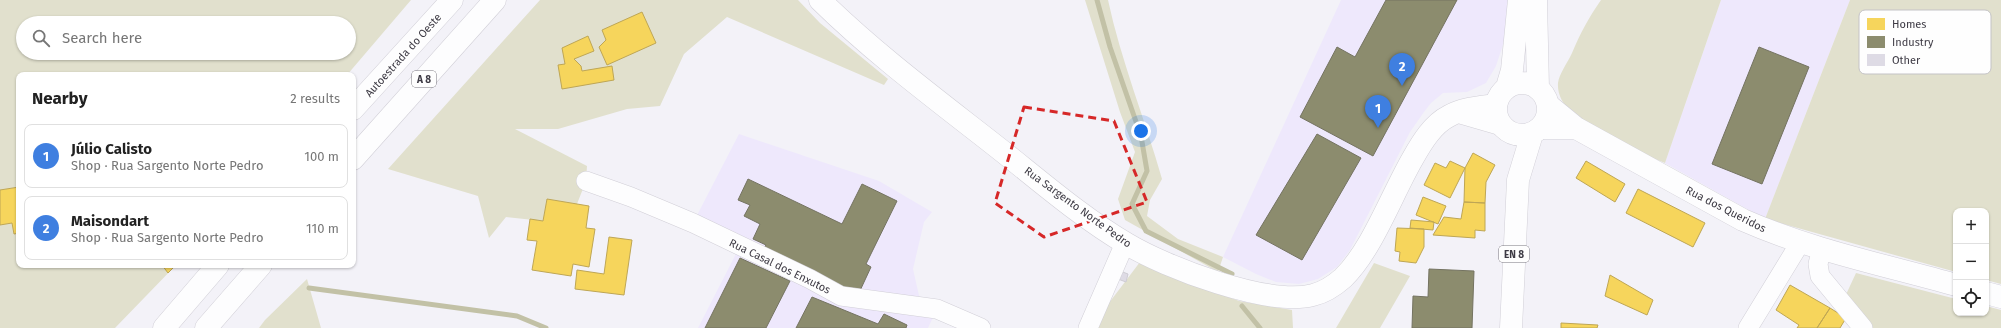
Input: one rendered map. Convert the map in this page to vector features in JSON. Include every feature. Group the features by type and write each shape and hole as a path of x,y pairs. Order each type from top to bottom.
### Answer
{"main road":[{"name":"Autoestrada do Oeste","path":"356,106 452,0"},
{"name":"A 8","path":"356,156 495,0"},
{"name":"Rua Sargento Norte Pedro","path":"820,0 868,45 899,70 1069,204 1125,243 1172,266 1231,286 1262,293 1296,297 1311,296 1324,292 1343,278 1362,254 1407,169 1430,133 1439,123 1459,112 1502,112"},
{"name":"EN 8","path":"1511,328 1518,180 1502,112 1512,70 1519,0"},
{"name":"EN 8","path":"1518,180 1536,131 1546,121 1549,113 1543,96 1536,0"},
{"path":"1536,131 1518,135 1502,112 1523,83 1543,96"},
{"name":"Rua dos Queridos","path":"1543,96 1576,128 1743,220 1800,243 1953,284"},
{"name":"Rua dos Queridos","path":"1536,131 1576,128"},
{"path":"164,328 215,268"},
{"path":"206,328 258,268"},
{"path":"1989,294 2001,297"}],"street":[{"name":"Rua Casal dos Enxutos","path":"586,181 631,197 693,223 810,279 841,296 937,309 980,328"},
{"path":"1088,328 1125,243"},
{"path":"1748,328 1800,243"},
{"path":"1822,248 1818,264 1820,276 1858,325"}],"highlighted area":[{"path":"1024,107 1114,121 1147,202 1044,237 995,203"}],"shaded area":[{"path":"1341,0 1510,0 1510,23 1496,66 1486,83 1467,92 1443,93 1431,103 1424,112 1410,132 1350,250 1337,267 1318,279 1299,284 1276,282 1256,274 1223,257"},
{"path":"1721,0 1850,0 1765,219 1665,163"},
{"path":"739,134 879,181 932,212 924,222 913,269 920,300 937,309 928,328 698,328 740,246 693,223"}],"green space":[{"path":"0,0 411,0 350,72 16,72 16,187 0,190"},
{"path":"540,0 798,0 820,23 888,79 884,85 727,17 684,54 660,106 627,109 558,129 515,129 587,166 586,181 577,204 547,199 543,221 506,217 489,238 478,196 388,169"},
{"path":"1085,0 1108,0 1126,68 1162,179 1150,200 1147,216 1178,239 1223,257 1218,272 1125,220 1118,199 1135,152 1120,112"},
{"path":"1601,0 1721,0 1665,163 1618,143 1600,133 1569,111 1561,97 1558,83 1560,76 1585,26"},
{"path":"1850,0 2001,0 2001,284 1989,281 1989,208 1953,208 1953,271 1765,219"},
{"path":"12,223 14,234 16,234 16,268 173,268 115,328 0,328 0,225"},
{"path":"1140,262 1239,301 1292,310 1293,328 1090,328"},
{"path":"1374,263 1410,276 1380,328 1336,328"},
{"path":"1856,273 1953,298 1953,316 1989,316 1989,307 2001,310 2001,328 1863,328 1843,301"},
{"path":"307,279 321,328 259,328 265,320"}],"building: Homes":[{"path":"642,12 656,43 607,65 599,47 606,40 602,30"},
{"path":"588,36 594,51 574,59 581,66 582,71 612,66 614,80 562,89 558,65 565,64 562,48"},
{"path":"1473,153 1495,165 1486,182 1485,203 1464,202 1465,168"},
{"path":"1450,161 1465,168 1450,198 1424,185 1435,163 1446,168"},
{"path":"1586,161 1625,184 1615,202 1576,178"},
{"path":"16,187 16,234 14,234 12,223 0,225 0,190"},
{"path":"1638,189 1705,223 1693,247 1626,213"},
{"path":"1423,197 1446,206 1438,224 1416,215"},
{"path":"547,199 589,206 586,228 595,229 589,267 573,264 571,276 532,270 537,241 527,240 530,219 543,221"},
{"path":"1464,202 1485,203 1485,231 1475,230 1475,238 1433,235 1444,217 1461,219"},
{"path":"1411,220 1434,222 1433,230 1410,228"},
{"path":"1397,228 1424,229 1424,247 1416,263 1399,261 1400,252 1395,251"},
{"path":"609,237 632,240 624,295 575,289 577,270 604,274"},
{"path":"164,268 173,268 168,273"},
{"path":"1610,275 1653,300 1647,315 1605,296"},
{"path":"1790,285 1830,308 1817,328 1797,328 1799,325 1776,310"},
{"path":"1830,308 1846,318 1840,328 1817,328"},
{"path":"1561,323 1598,325 1597,328 1561,328"}],"building: Industry":[{"path":"1386,0 1457,0 1373,156 1300,117 1337,47 1355,57"},
{"path":"1759,47 1809,67 1762,184 1712,164"},
{"path":"1317,134 1361,158 1302,260 1256,235"},
{"path":"748,179 842,224 862,184 897,201 866,264 871,267 858,295 763,249 766,245 753,239 760,224 744,216 750,205 738,200"},
{"path":"740,258 790,281 766,328 705,328"},
{"path":"1429,269 1474,271 1472,328 1412,328 1413,296 1428,297"},
{"path":"812,297 878,324 884,314 907,325 906,328 796,328"}],"building: Other":[{"path":"1120,271 1128,274 1126,282 1118,279"}],"waterway":[{"path":"1097,0 1110,47 1141,136 1147,171 1132,204 1146,231 1232,274"},
{"path":"309,288 517,316 546,328"},
{"path":"1242,306 1260,328"}],"place":[{"name":"Maisondart","path":"1402,86"},
{"name":"Júlio Calisto","path":"1378,128"}]}
